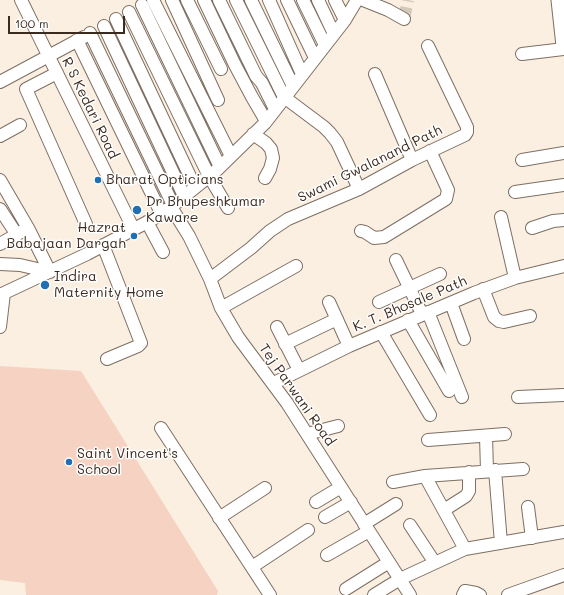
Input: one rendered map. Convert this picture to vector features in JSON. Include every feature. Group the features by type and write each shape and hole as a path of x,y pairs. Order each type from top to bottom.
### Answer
{"main road":[{"path":"559,0 564,47"}],"street":[{"name":"R S Kedari Road","path":"21,0 133,228"},
{"path":"172,0 218,100"},
{"path":"187,0 221,69"},
{"path":"204,0 235,65 266,121"},
{"path":"219,0 256,76 262,83 275,109"},
{"path":"236,0 284,97 321,125 337,142 359,189"},
{"path":"251,0 293,86"},
{"path":"269,0 302,74"},
{"path":"287,0 315,58"},
{"path":"303,0 325,45"},
{"path":"318,0 334,34"},
{"path":"336,0 345,20"},
{"path":"0,327 2,294 50,272 147,222 184,196 220,167 266,121 345,20 356,1 399,16"},
{"path":"0,82 149,2"},
{"path":"149,2 231,156"},
{"path":"149,2 220,167"},
{"path":"129,12 209,176 228,208"},
{"path":"116,19 196,186"},
{"path":"104,26 184,196"},
{"path":"90,33 168,208"},
{"path":"77,40 168,208"},
{"name":"Swami Gwalanand Path","path":"210,279 251,248 270,231 288,219 359,189 412,160 465,135 467,132 467,127 428,46"},
{"path":"522,54 564,47"},
{"path":"57,74 26,89 86,224"},
{"path":"375,74 412,160"},
{"path":"0,136 20,125"},
{"path":"253,134 266,143 271,149 273,158 270,169 265,178"},
{"path":"361,231 374,238 384,237 446,199 448,190 430,151"},
{"path":"522,160 564,153"},
{"path":"0,180 28,228 50,272"},
{"path":"515,192 564,185"},
{"name":"Tej Parwani Road","path":"168,208 190,236 210,279 221,308 238,337 274,384 307,434 337,489 347,504 367,528 410,595"},
{"path":"0,209 17,235"},
{"path":"501,217 515,278"},
{"path":"532,228 553,221 564,220"},
{"path":"147,222 163,252"},
{"path":"0,244 28,228"},
{"path":"103,245 141,343 138,346 107,359"},
{"path":"396,260 425,313 462,397"},
{"path":"0,264 20,265 50,272"},
{"path":"221,308 296,266"},
{"name":"K. T. Bhosale Path","path":"274,384 349,346 451,302 515,278 564,266"},
{"path":"379,302 440,274"},
{"path":"483,290 494,317 499,321 504,322 530,316"},
{"path":"329,302 349,346"},
{"path":"451,302 464,339"},
{"path":"285,344 337,319"},
{"path":"408,320 449,391"},
{"path":"277,327 299,370"},
{"path":"382,332 430,415"},
{"path":"518,397 564,395"},
{"path":"307,434 338,426"},
{"path":"161,428 222,516"},
{"path":"428,440 504,434"},
{"path":"486,436 501,543"},
{"path":"393,482 425,476 491,470 523,469"},
{"path":"444,510 466,496 469,490 469,472"},
{"path":"425,476 465,550"},
{"path":"200,478 270,595"},
{"path":"222,516 265,488"},
{"path":"316,502 337,489"},
{"path":"325,517 347,504"},
{"path":"327,555 367,528 396,504"},
{"path":"528,507 532,538"},
{"path":"410,526 435,563"},
{"path":"252,567 308,530"},
{"path":"374,595 400,579 465,550 564,532"},
{"path":"346,589 389,562"},
{"path":"511,594 564,575"},
{"path":"463,595 465,591 480,595"}],"shaded area":[{"name":"Saint Vincent's School","path":"0,366 81,371 218,591 217,595 26,595 25,583 0,580"}],"tunnel":[{"path":"404,19 408,0"}],"place":[{"name":"Bharat Opticians","path":"98,180"},
{"name":"Dr Bhupeshkumar Kaware","path":"137,210"},
{"name":"Hazrat Babajaan Dargah","path":"134,236"},
{"name":"Indira Maternity Home","path":"45,285"},
{"name":"Saint Vincent's School","path":"69,462"}]}
